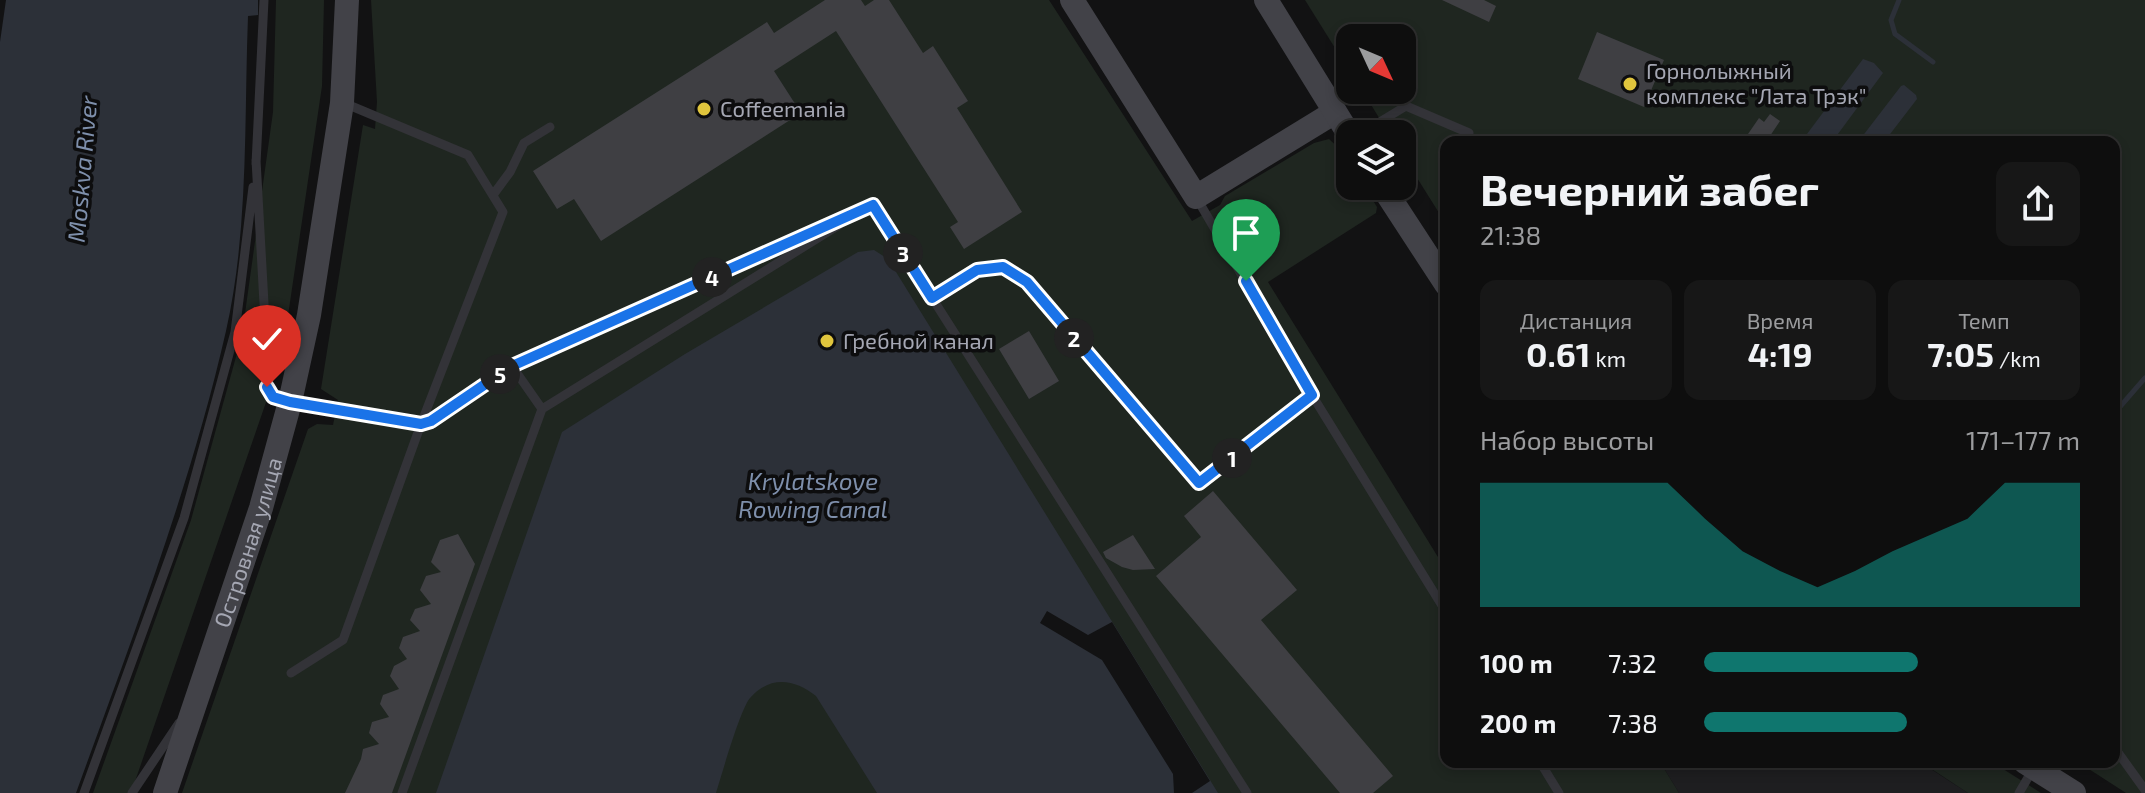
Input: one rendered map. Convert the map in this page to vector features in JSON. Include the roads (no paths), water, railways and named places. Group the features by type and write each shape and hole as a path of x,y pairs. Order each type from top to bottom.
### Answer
{"street":[{"name":"Островная улица","path":"165,793 261,508 290,402 309,315 342,103 347,0"},
{"path":"1072,0 1196,197 1335,112"},
{"path":"1266,0 1340,120"},
{"path":"1391,200 1440,275"},
{"path":"2035,768 2074,793"}],"lane":[{"path":"84,793 184,518 235,332 256,160 264,0"},
{"path":"291,673 343,640 421,424 503,212 468,155 342,103"},
{"path":"1383,120 1406,106 1469,133"},
{"path":"493,195 510,172 524,143 550,127"},
{"path":"256,160 267,387 273,397 421,424 431,421 512,366 873,205"},
{"path":"1196,197 1312,395 1440,602"},
{"path":"873,205 1247,793"},
{"path":"402,793 542,409 873,205"},
{"path":"932,298 977,270 1003,267 1027,282 1199,483 1312,395"},
{"path":"512,366 542,409"},
{"path":"132,793 201,692"},
{"path":"2120,755 2145,790"},
{"path":"1544,768 1559,793"},
{"path":"2019,793 2029,768"}],"water":[{"name":"Moskva River","path":"6,0 258,0 258,15 248,16 242,214 226,331 177,507 76,793 0,793 0,42"},
{"path":"1863,59 1874,63 1883,73 1836,136 1805,136"},
{"path":"1904,85 1917,99 1889,136 1863,136"},
{"name":"Krylatskoye Rowing Canal","path":"874,250 888,259 1218,793 877,793 816,696 800,686 783,682 766,686 750,698 736,728 716,793 436,793 562,432 685,354 858,252"}],"waterway":[{"path":"1899,0 1891,20 1895,34 1933,62"},
{"path":"2120,407 2145,378"}],"place":[{"name":"Горнолыжный комплекс \"Лата Трэк\"","path":"1630,84"},
{"name":"Coffeemania","path":"704,109"},
{"name":"Гребной канал","path":"827,341"}]}
